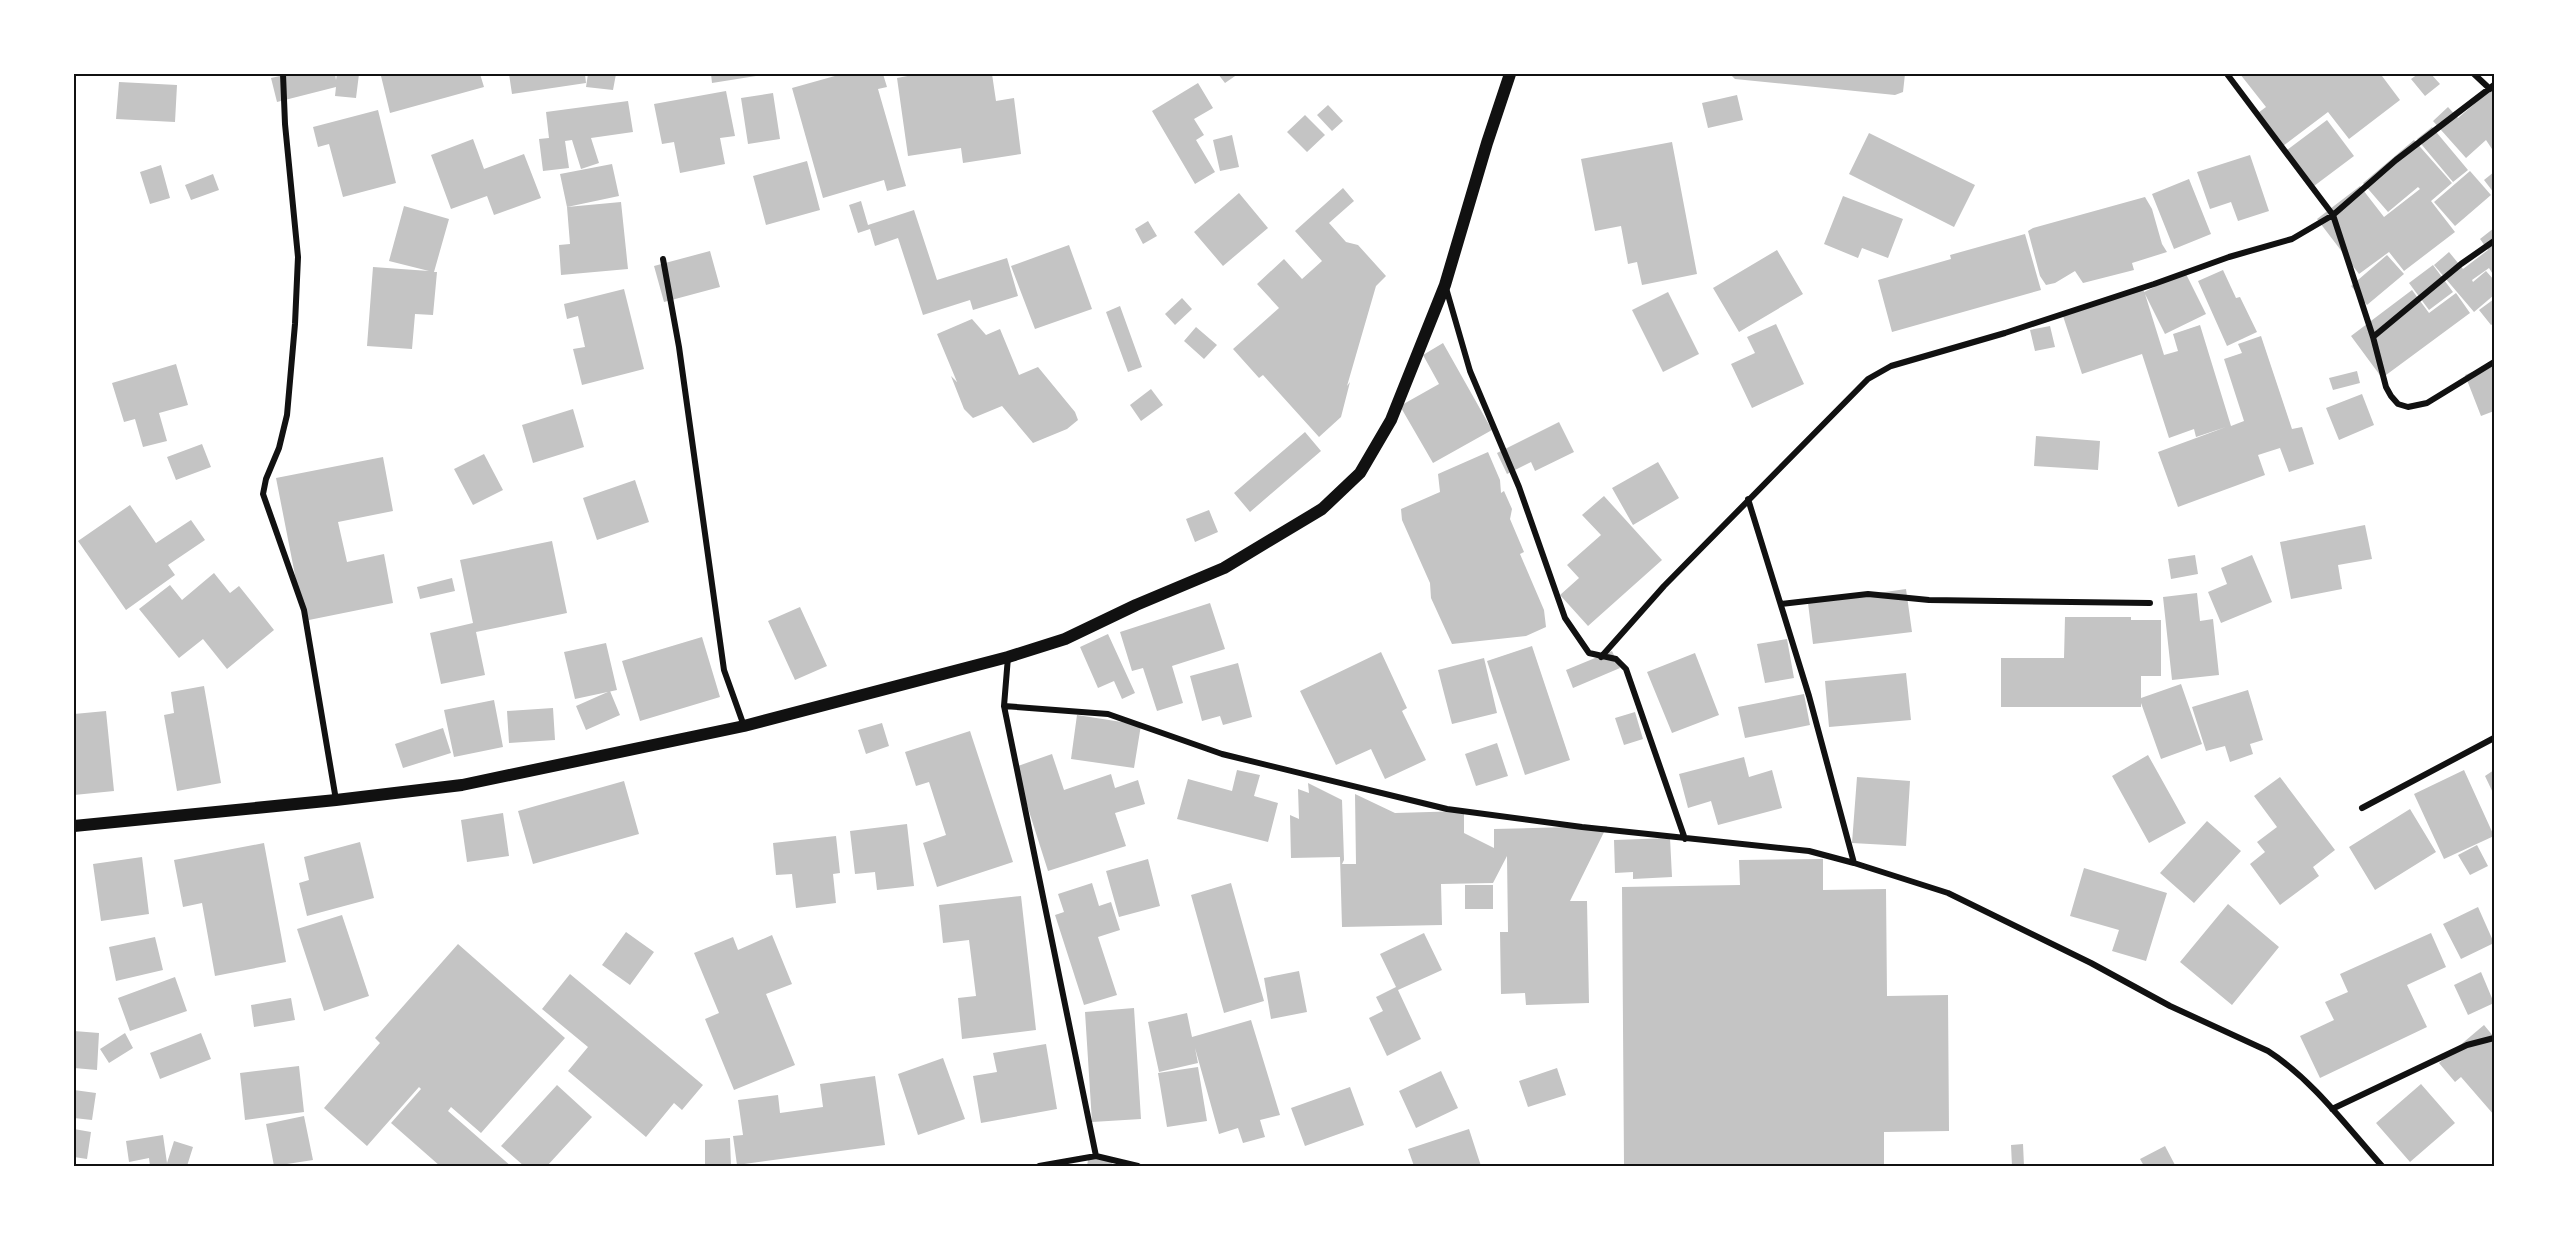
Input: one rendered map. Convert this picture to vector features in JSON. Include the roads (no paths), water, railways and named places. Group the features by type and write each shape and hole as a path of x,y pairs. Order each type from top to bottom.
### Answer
{"main road":[{"path":"74,826 336,801 462,785 744,726 1008,657 1065,639 1136,605 1224,568 1322,508 1360,473 1391,420 1445,285 1510,74"}],"street":[{"path":"284,74 285,124 298,257 296,324 286,415 279,448 266,479 263,494 267,513 304,610 336,801"},
{"path":"2227,74 2333,215 2373,337 2386,387 2398,404 2408,407 2427,403 2494,362"},
{"path":"1601,657 1664,586 1847,397 1868,379 1891,366 2005,333 2229,257 2292,239 2333,215 2396,160 2492,87 2474,74"},
{"path":"2373,337 2461,264 2494,241"},
{"path":"663,259 679,347 724,670 744,726"},
{"path":"1445,285 1470,371 1519,487 1565,618 1586,650 1593,655 1616,659 1626,669 1685,839"},
{"path":"1748,499 1781,604 1854,862"},
{"path":"1781,604 1868,594 1929,600 2150,603"},
{"path":"1008,657 1004,706 1096,1156"},
{"path":"1004,706 1108,714 1222,754 1447,809 1685,839 1809,851 1854,862 1948,893 2091,963 2170,1006 2268,1051 2283,1061 2332,1108 2382,1167"},
{"path":"2362,808 2494,738"},
{"path":"2332,1108 2467,1045 2494,1038"},
{"path":"1039,1167 1096,1156 1138,1167"}]}
